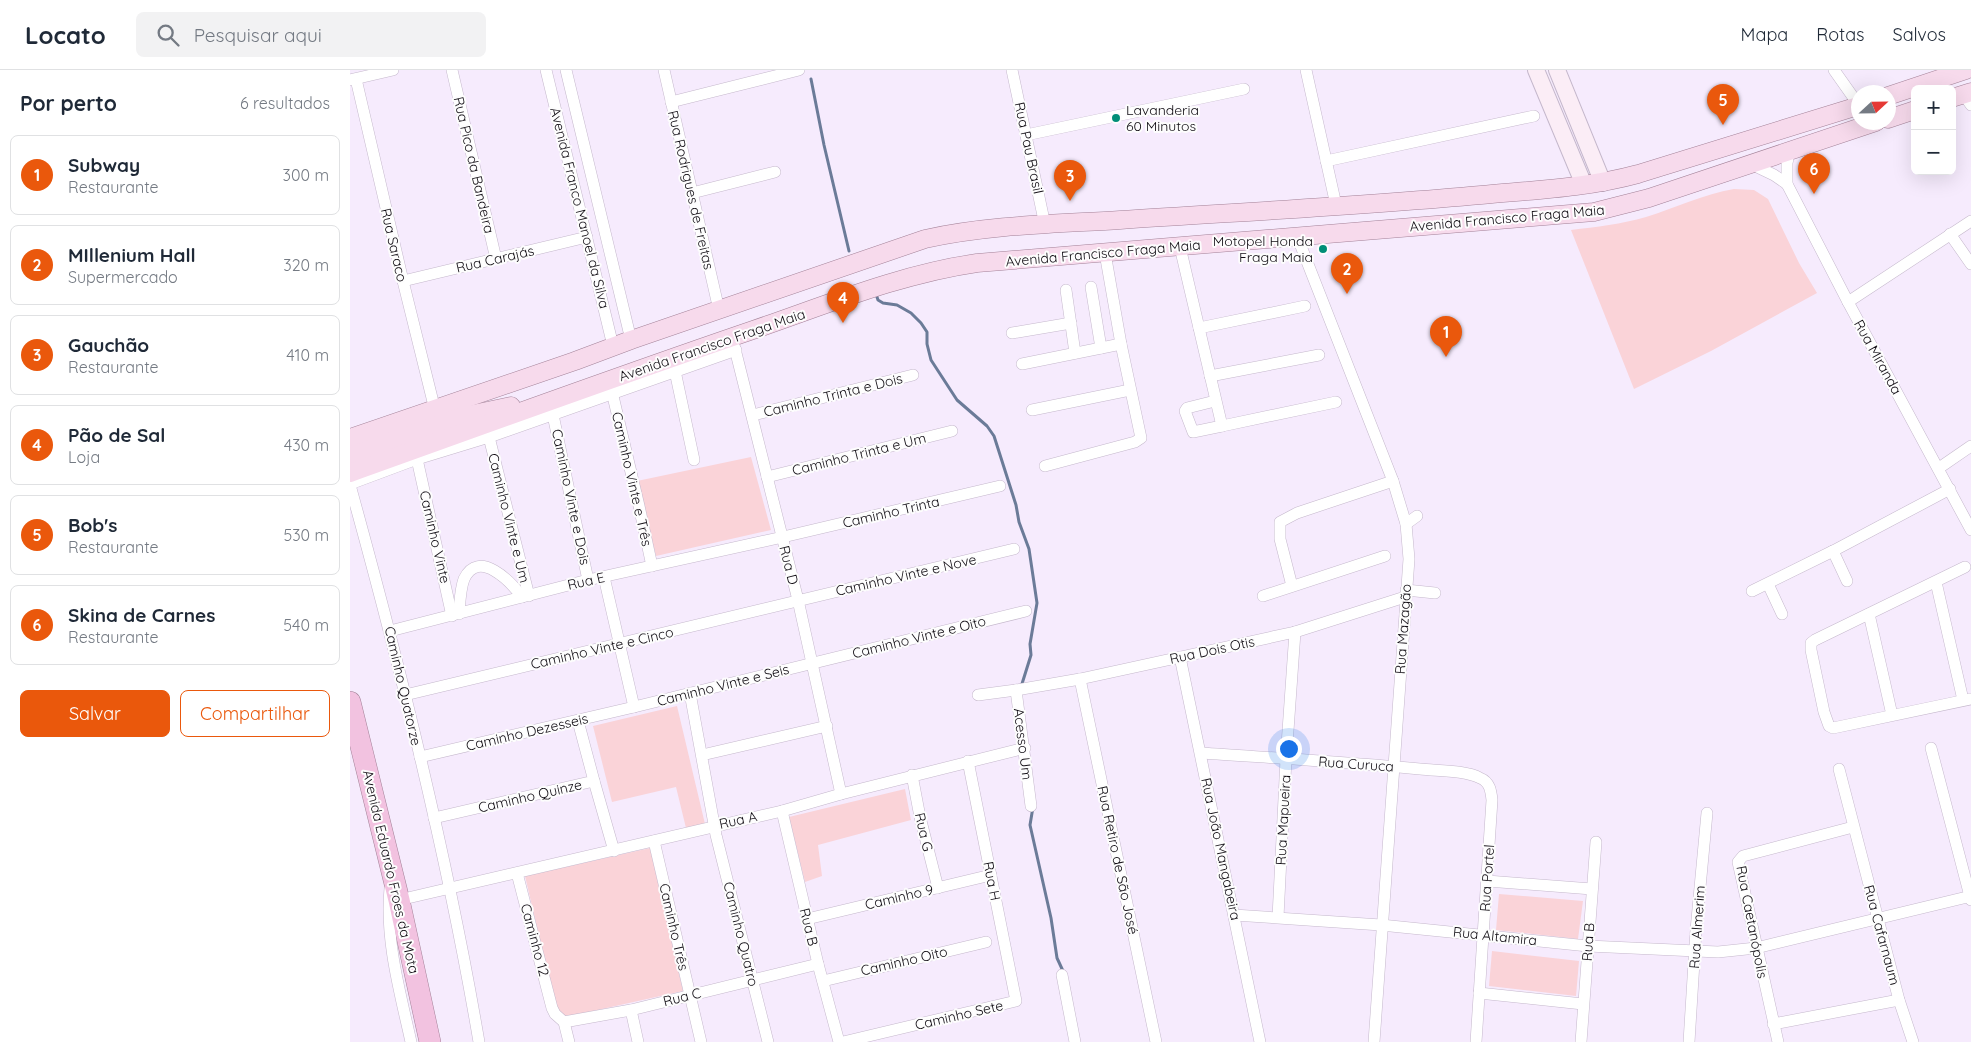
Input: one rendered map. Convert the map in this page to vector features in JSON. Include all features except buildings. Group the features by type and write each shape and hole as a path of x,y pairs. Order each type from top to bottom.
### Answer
{"highway":[{"name":"Avenida Eduardo Froes da Mota","path":"350,702 399,900 430,1042"}],"main road":[{"path":"1896,93 1945,73 1966,70"},
{"name":"Avenida Francisco Fraga Maia","path":"350,438 924,239 951,233 1427,200 1603,183 1638,174 1851,107"},
{"path":"1896,116 1911,111"},
{"name":"Avenida Francisco Fraga Maia","path":"350,473 577,392 734,343 890,283 946,267 1563,215 1616,207 1649,198 1851,130"},
{"path":"1480,195 1462,202 1455,211 1464,219 1481,222"},
{"path":"1427,200 1446,206 1452,212 1451,219 1440,225"},
{"path":"460,418 575,361"},
{"path":"350,456 460,418 577,392"}],"street":[{"path":"353,80 393,70"},
{"name":"Rua Pico da Bandeira","path":"452,70 496,259"},
{"name":"Avenida Franco Manoel da Silva","path":"546,70 613,346"},
{"name":"Avenida Franco Manoel da Silva","path":"566,70 631,340"},
{"name":"Rua Rodrigues de Freitas","path":"664,70 719,310"},
{"path":"671,102 799,70"},
{"name":"Rua Pau Brasil","path":"1012,70 1045,225"},
{"path":"1306,70 1336,205"},
{"path":"1536,70 1584,185"},
{"path":"1557,70 1603,183"},
{"path":"1834,70 1851,95"},
{"name":"Rua Saraco","path":"353,80 435,410"},
{"path":"1026,135 1244,89"},
{"path":"1326,161 1534,116"},
{"name":"Rua Miranda","path":"1790,150 1787,163 1787,184 1848,302 1971,530"},
{"path":"1751,164 1774,175 1787,184"},
{"path":"692,193 775,172"},
{"path":"1848,302 1971,221"},
{"path":"1950,234 1971,264"},
{"name":"Rua Mazagão","path":"1297,236 1393,481 1406,524 1412,559 1406,593 1374,1042"},
{"name":"Rua Carajás","path":"403,281 587,237"},
{"path":"1180,247 1222,426"},
{"path":"1045,466 1139,440 1141,436 1130,390 1105,253"},
{"path":"1091,287 1100,348"},
{"path":"1066,290 1075,353"},
{"path":"1199,328 1305,306"},
{"path":"1012,333 1071,322"},
{"path":"489,437 675,371 734,343"},
{"name":"Rua D","path":"734,343 798,600 841,794"},
{"path":"1022,364 1121,344"},
{"path":"1210,376 1319,355"},
{"path":"675,371 694,460"},
{"name":"Caminho Trinta e Dois","path":"753,414 913,375"},
{"path":"1032,410 1130,390"},
{"name":"Caminho Vinte e Três","path":"612,392 652,566"},
{"path":"1215,401 1187,408 1185,411 1193,432 1336,402"},
{"name":"Caminho Vinte e Dois","path":"553,415 588,580"},
{"name":"Caminho Trinta e Um","path":"767,477 952,431"},
{"name":"Caminho Vinte e Um","path":"350,485 418,459 489,437 526,596"},
{"path":"1939,468 1971,446"},
{"name":"Caminho Vinte","path":"418,459 456,615"},
{"path":"1292,586 1280,539 1280,522 1297,513 1393,481"},
{"name":"Caminho Quatorze","path":"350,485 390,631 420,757 450,889 478,1042"},
{"name":"Caminho Trinta","path":"782,538 1000,486"},
{"path":"1752,591 1834,551 1950,489"},
{"path":"1406,524 1417,516"},
{"name":"Rua E","path":"390,631 588,580 782,538"},
{"name":"Caminho Vinte e Nove","path":"798,600 1014,549"},
{"path":"1834,551 1847,581"},
{"path":"1263,596 1385,556"},
{"path":"1936,582 1967,700 1892,714 1837,728 1830,726 1824,712 1813,662 1812,643 1965,567"},
{"path":"456,615 463,581 474,568 492,569 526,596"},
{"path":"604,577 634,707"},
{"path":"1768,584 1782,614"},
{"path":"1406,593 1435,593"},
{"name":"Rua Dois Otis","path":"1023,689 1080,679 1295,632 1406,593"},
{"name":"Caminho Vinte e Cinco","path":"405,695 798,600"},
{"name":"Caminho Vinte e Oito","path":"812,663 1026,611"},
{"path":"1869,614 1892,714"},
{"name":"Rua Mapueira","path":"1278,918 1295,632"},
{"name":"Rua João Mangabeira","path":"1180,657 1260,1042"},
{"name":"Caminho Vinte e Seis","path":"634,707 812,663"},
{"name":"Rua Retiro de São José","path":"1080,679 1156,1042"},
{"name":"Acesso Um","path":"978,695 1023,689 1025,748 1031,806"},
{"name":"Caminho Quatro","path":"690,693 716,835 768,1042"},
{"name":"Caminho Dezesseis","path":"420,757 634,707"},
{"name":"Caminho Quinze","path":"434,818 594,781 578,720"},
{"path":"702,755 827,726"},
{"name":"Rua A","path":"399,900 715,825 782,811 841,794 1025,748"},
{"path":"1931,748 1971,897"},
{"name":"Rua Curuca","path":"1201,753 1393,767 1468,774 1480,778"},
{"name":"Rua H","path":"968,762 1016,1001"},
{"name":"Rua Cafarnaum","path":"1839,769 1899,1000 1913,1042"},
{"name":"Rua G","path":"912,776 938,888"},
{"name":"Rua Portel","path":"1476,1042 1492,800 1491,790 1486,782 1480,778"},
{"path":"594,781 614,850"},
{"name":"Rua B","path":"782,811 822,981 839,1042"},
{"name":"Rua Almerim","path":"1689,1042 1707,813"},
{"name":"Rua Caetanópolis","path":"1778,1042 1738,865 1739,858 1853,827"},
{"name":"Caminho Três","path":"654,841 701,1042"},
{"name":"Rua B","path":"1580,1042 1596,842"},
{"path":"392,871 388,904 392,958 410,1042"},
{"name":"Caminho 12","path":"517,873 552,1008 555,1014 564,1022"},
{"name":"Caminho 9","path":"807,919 991,875"},
{"path":"1487,881 1592,889"},
{"name":"Rua Altamira","path":"1234,915 1381,925 1588,946 1718,952 1756,948 1971,897"},
{"name":"Caminho Oito","path":"822,981 986,942"},
{"name":"Rua C","path":"564,1022 631,1010 818,964"},
{"path":"1062,976 1075,1042"},
{"path":"1479,993 1583,1004"},
{"path":"1773,1024 1899,1000"},
{"name":"Caminho Sete","path":"843,1042 1016,1001"},
{"path":"631,1010 638,1042"},
{"path":"564,1022 569,1042"}],"shaded area":[{"path":"1734,189 1754,190 1768,199 1799,263 1817,293 1711,351 1634,389 1571,230 1637,219"},
{"path":"751,457 771,530 656,556 637,481"},
{"path":"677,706 705,824 686,828 676,787 612,802 593,726"},
{"path":"905,789 911,820 818,845 822,876 805,882 789,817"},
{"path":"650,848 683,991 566,1017 559,1011 553,996 525,876"},
{"path":"1499,894 1583,901 1578,939 1496,930"},
{"path":"1492,951 1579,961 1576,996 1489,986"}],"waterway":[{"path":"811,79 824,145 849,251"},
{"path":"876,294 878,300 883,303 897,305 911,313 921,323 927,332 927,344 931,360 957,400 987,426 994,436 1016,505 1019,522 1029,549 1037,603 1030,644 1031,655 1021,687"},
{"path":"1033,807 1030,825 1051,918 1057,958 1063,971"}],"place":[{"name":"Lavanderia 60 Minutos","path":"1116,118"},
{"name":"Bob's","path":"1723,125"},
{"name":"Skina de Carnes","path":"1814,194"},
{"name":"Gauchão","path":"1070,201"},
{"name":"Motopel Honda Fraga Maia","path":"1323,249"},
{"name":"MIllenium Hall","path":"1347,294"},
{"name":"Pão de Sal","path":"843,323"},
{"name":"Subway","path":"1446,357"}]}
